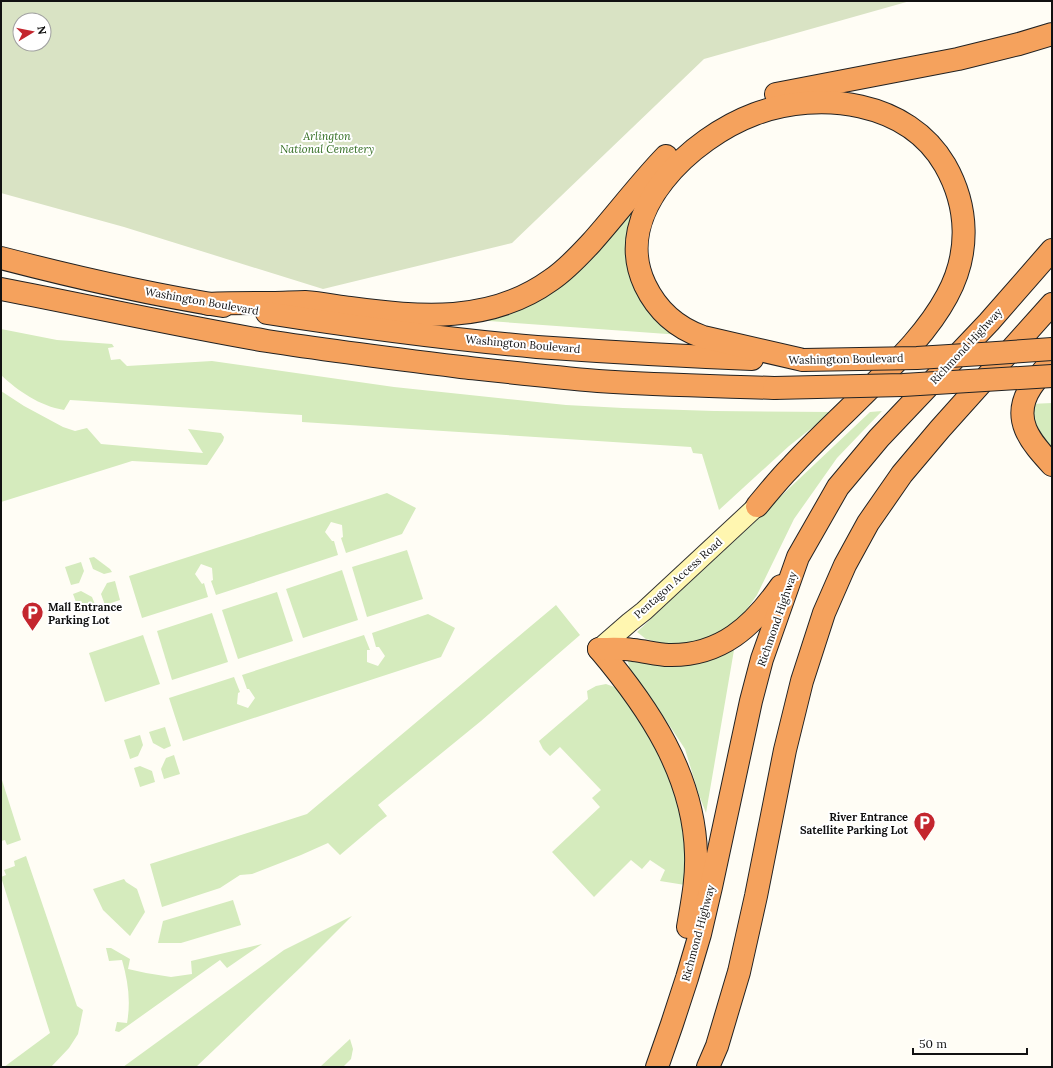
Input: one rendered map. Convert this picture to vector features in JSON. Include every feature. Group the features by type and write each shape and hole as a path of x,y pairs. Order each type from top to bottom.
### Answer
{"highway":[{"path":"208,304 304,302 424,315 464,313 501,306 534,291 567,267 603,230 673,149 703,125 738,106 791,91 958,59 1052,34"},
{"path":"757,506 799,473 830,444 928,343 950,313 960,295 970,271 974,256 976,226 966,181 953,155 943,142 921,120 894,105 867,96 832,91 791,91"},
{"path":"757,506 791,467 921,335 946,297 958,270 962,256 964,228 959,200 949,173 934,149 924,138 901,121 876,110 845,104 799,104 764,111 743,119 699,145 668,175 654,193 648,204 640,227 637,248 642,278 654,302 673,321 694,334 703,337 803,360"},
{"name":"Richmond Highway","path":"657,1067 700,934 751,701 762,659 798,558 838,487 879,438 989,322 1052,250"},
{"name":"Washington Boulevard","path":"1,258 208,304 372,329 537,347 649,354 803,360 917,358 1052,349"},
{"path":"1,282 49,298"},
{"path":"1,289 156,321 320,349 525,374 597,381 667,385 774,388 903,385 1052,376"},
{"path":"708,1067 717,1046 739,972 756,896 785,750 802,681 824,613 845,565 868,523 902,474 1052,304"},
{"path":"1052,360 1031,387 1023,403 1022,410 1024,426 1029,437 1052,465"},
{"path":"599,649 616,648 668,655 692,653 717,646 735,636 764,608 776,593 798,558"},
{"path":"599,649 639,700 662,736 685,787 690,807 696,854 695,880 672,1024"}],"street":[{"name":"Pentagon Access Road","path":"599,649 644,611 757,506"}],"green space":[{"name":"Arlington National Cemetery","path":"1,1 910,1 704,59 512,243 323,289 124,227 1,193"},
{"path":"636,200 630,257 681,335 475,320 499,314"},
{"path":"1,329 57,340 112,344 114,347 108,348 111,360 120,359 127,366 212,361 394,387 566,405 714,411 832,412 789,446 719,510 702,454 693,453 691,447 302,422 302,415 70,400 64,410 55,408 30,397 1,375"},
{"path":"1,391 24,406 63,427 75,431 87,428 101,444 203,453 188,429 221,433 224,437 223,441 207,465 132,461 1,502"},
{"path":"1052,403 1052,457 1032,426 1030,404"},
{"path":"882,411 837,458 794,519 757,595 737,623 706,639 672,646 646,639 637,632 870,412"},
{"path":"387,493 416,508 402,534 346,553 341,538 343,537 342,525 331,522 325,532 332,541 334,541 338,555 216,595 211,581 213,580 212,568 201,564 195,574 202,584 204,583 208,597 142,618 129,576"},
{"path":"407,550 423,599 367,617 352,567"},
{"path":"94,557 112,572 104,574 93,569 89,558"},
{"path":"81,562 84,571 79,583 71,585 65,567"},
{"path":"342,570 358,620 303,638 286,589"},
{"path":"115,581 120,600 105,605 101,594 107,583"},
{"path":"81,591 92,597 96,607 80,613 73,594"},
{"path":"277,592 293,641 238,659 222,610"},
{"path":"556,605 580,635 481,721 378,805 387,816 340,855 328,843 252,874 240,875 220,888 162,907 150,864 307,814"},
{"path":"212,613 228,662 172,680 157,631"},
{"path":"428,614 455,628 441,657 183,741 169,698 234,677 240,692 238,693 237,704 248,708 255,698 249,689 247,689 242,675 364,635 370,650 367,650 367,662 378,666 385,656 379,647 376,647 372,633"},
{"path":"143,635 160,684 105,702 89,653"},
{"path":"734,650 706,813 685,749 646,690 631,675 627,658 670,667 717,657"},
{"path":"606,684 617,688 637,707 678,790 687,844 685,885 660,881 665,870 650,860 642,869 631,860 594,897 552,852 600,807 592,798 601,790 560,747 550,756 543,749 539,741 588,699 587,691 596,686"},
{"path":"165,727 171,746 164,749 153,743 149,732"},
{"path":"140,735 143,745 138,756 130,759 124,740"},
{"path":"174,755 180,774 164,779 161,769 166,758"},
{"path":"140,766 152,771 155,782 140,787 134,768"},
{"path":"1,777 21,840 7,845 5,840 1,841"},
{"path":"26,856 77,1006 83,1010 78,1034 69,1048 51,1067 4,1067 50,1033 1,877 6,875 4,870 15,866 14,861"},
{"path":"124,879 137,889 145,912 130,936 103,910 93,889"},
{"path":"233,900 241,925 181,943 158,943 163,921"},
{"path":"352,916 196,1067 123,1067 284,950"},
{"path":"262,944 227,968 220,960 119,1032 115,1031 117,1022 127,1023 129,1007 128,991 122,960 109,961 106,948 111,948 130,959 128,969 171,977 192,974 191,961"},
{"path":"350,1039 353,1049 351,1059 343,1067 320,1067"}],"place":[{"name":"Mall Entrance Parking Lot","path":"33,632"},
{"name":"River Entrance Satellite Parking Lot","path":"924,842"}]}
